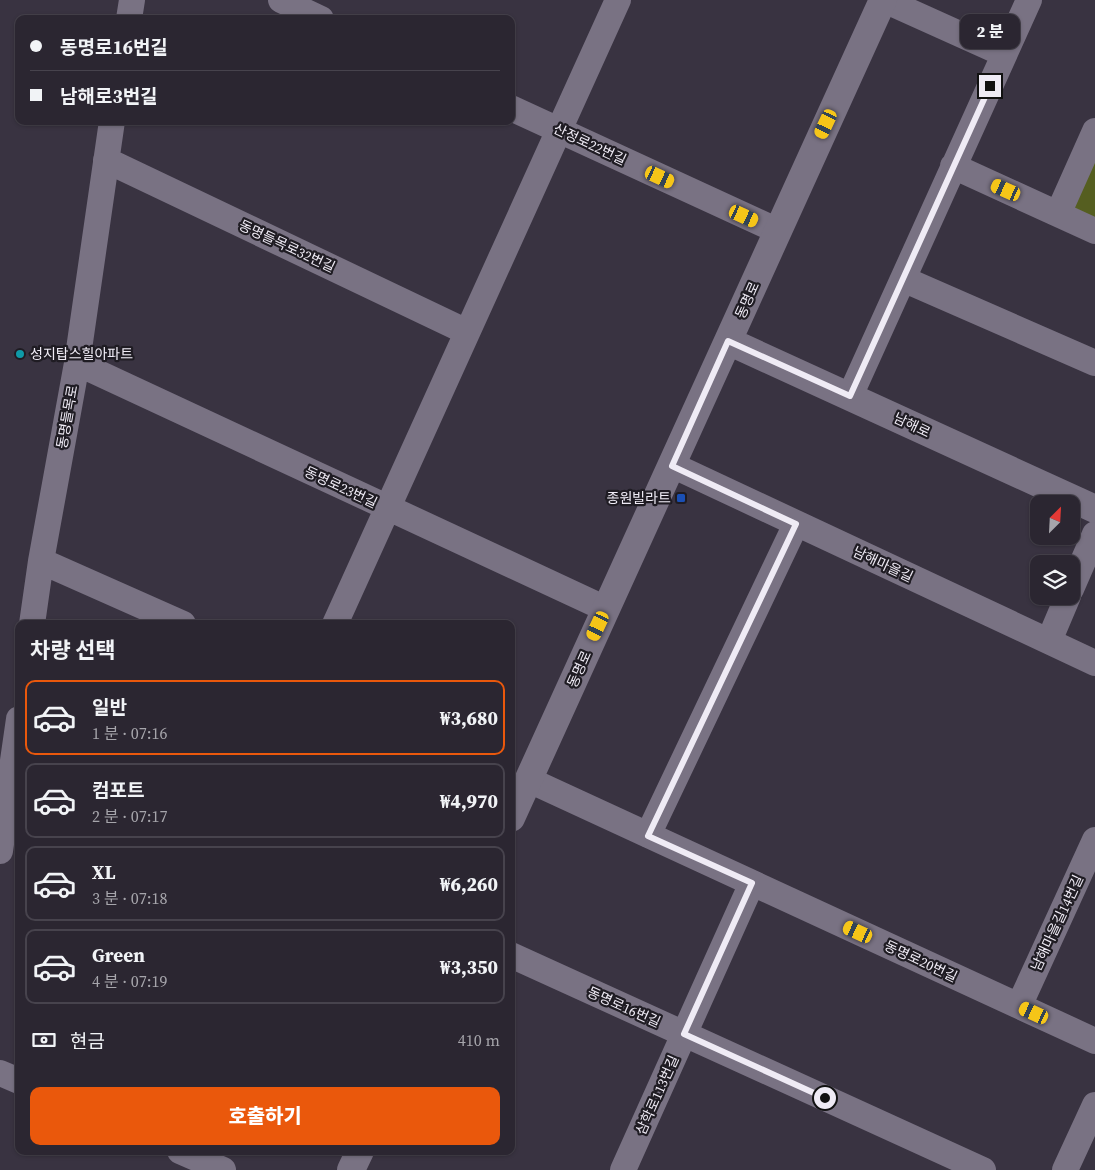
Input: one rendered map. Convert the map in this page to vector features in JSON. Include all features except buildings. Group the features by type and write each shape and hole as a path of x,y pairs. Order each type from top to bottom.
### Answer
{"street":[{"path":"130,15 132,0"},
{"path":"281,0 313,15"},
{"path":"337,620 618,0"},
{"path":"884,0 1004,54"},
{"name":"동명로","path":"515,809 884,0"},
{"path":"850,396 1029,0"},
{"name":"산정로22번길","path":"515,110 778,231"},
{"name":"동명들목로","path":"33,620 41,561 77,363 111,125"},
{"path":"1058,214 1095,131"},
{"name":"동명들목로32번길","path":"106,160 467,332"},
{"path":"954,166 1095,231"},
{"path":"903,279 1095,363"},
{"name":"남해로","path":"728,341 1095,509"},
{"name":"동명로23번길","path":"77,363 606,609"},
{"name":"남해마을길","path":"672,466 1095,663"},
{"path":"648,836 796,524"},
{"path":"1080,568 1095,534"},
{"path":"41,561 174,620"},
{"path":"1049,642 1064,605"},
{"path":"0,851 15,747"},
{"name":"동명로20번길","path":"528,780 1095,1041"},
{"name":"남해마을길14번길","path":"1019,1006 1095,840"},
{"name":"삼학로113번길","path":"623,1170 752,883"},
{"name":"동명로16번길","path":"515,957 983,1170"},
{"path":"0,1073 15,1079"},
{"path":"1065,1170 1095,1104"},
{"path":"189,1155 223,1170"},
{"path":"351,1170 358,1155"}],"green space":[{"path":"1095,153 1095,222 1069,211"}],"place":[{"name":"성지탑스힐아파트","path":"20,354"},
{"name":"종원빌라트","path":"681,498"}],"route":[{"path":"825,1098 684,1034 752,883 648,836 796,524 672,466 728,341 850,396 990,86"}]}
